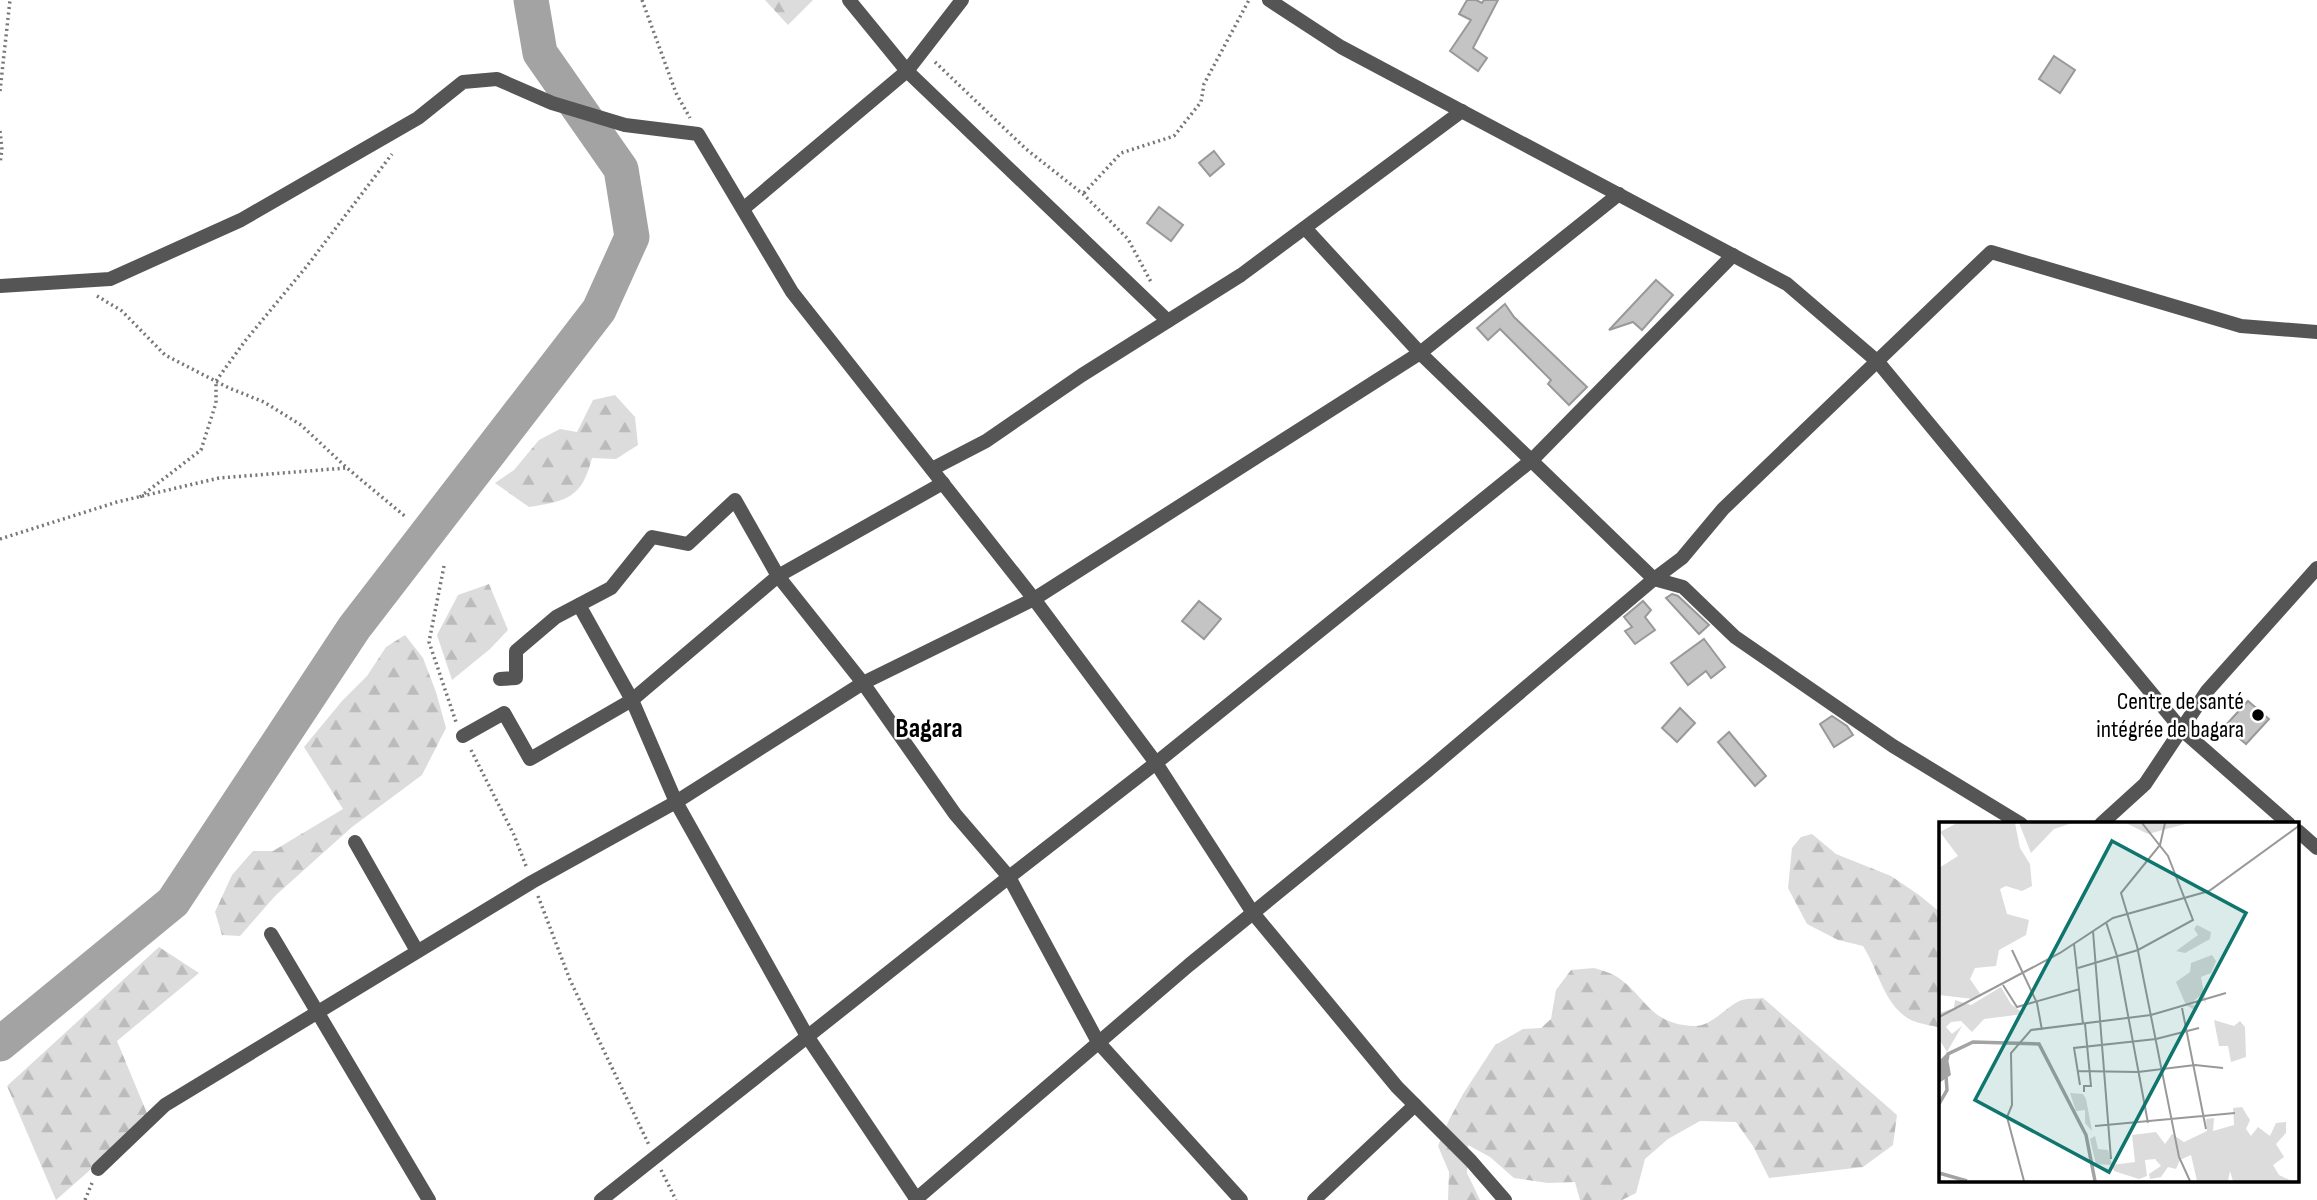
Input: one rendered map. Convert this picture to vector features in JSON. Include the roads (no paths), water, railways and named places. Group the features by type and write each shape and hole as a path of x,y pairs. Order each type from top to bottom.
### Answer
{"street":[{"path":"849,0 907,71 1168,321"},
{"path":"743,209 907,71 962,0"},
{"path":"1269,0 1341,47 1787,284 1878,362 2182,730 2287,822"},
{"path":"0,286 110,279 241,220 418,118 463,82 497,79 552,103 625,125 698,134 792,292 1034,599 1156,763 1253,913 1389,1077 1505,1200"},
{"path":"932,469 986,441 1082,375 1241,275 1462,111"},
{"path":"98,1168 165,1105 532,882 676,802 863,683 1034,599 1420,354 1619,194"},
{"path":"1305,228 1420,354 1654,579 1684,587 1735,637 1893,746 2018,822"},
{"path":"579,605 632,700 676,802 807,1036 916,1200 1098,1042 1682,558 1723,509 1991,252 2241,326 2317,332"},
{"path":"601,1200 1156,763 1532,460 1734,255"},
{"path":"463,736 505,713 530,759 632,700 778,576 943,483"},
{"path":"500,679 516,678 516,651 556,617 611,588 652,537 688,544 735,500 778,576 863,683 955,814 1009,877 1098,1042 1241,1200"},
{"path":"2103,822 2145,784 2207,691 2317,568"},
{"path":"2300,833 2317,848"},
{"path":"355,842 417,951"},
{"path":"271,934 429,1200"},
{"path":"1314,1200 1415,1105"}],"waterway":[{"path":"0,1044 173,902 354,628 599,310 632,237 621,169 540,53 531,0"}],"place":[{"name":"Centre de santé intégrée de bagara","path":"2258,715"}],"district":[{"name":"Bagara","path":"929,727"}]}
